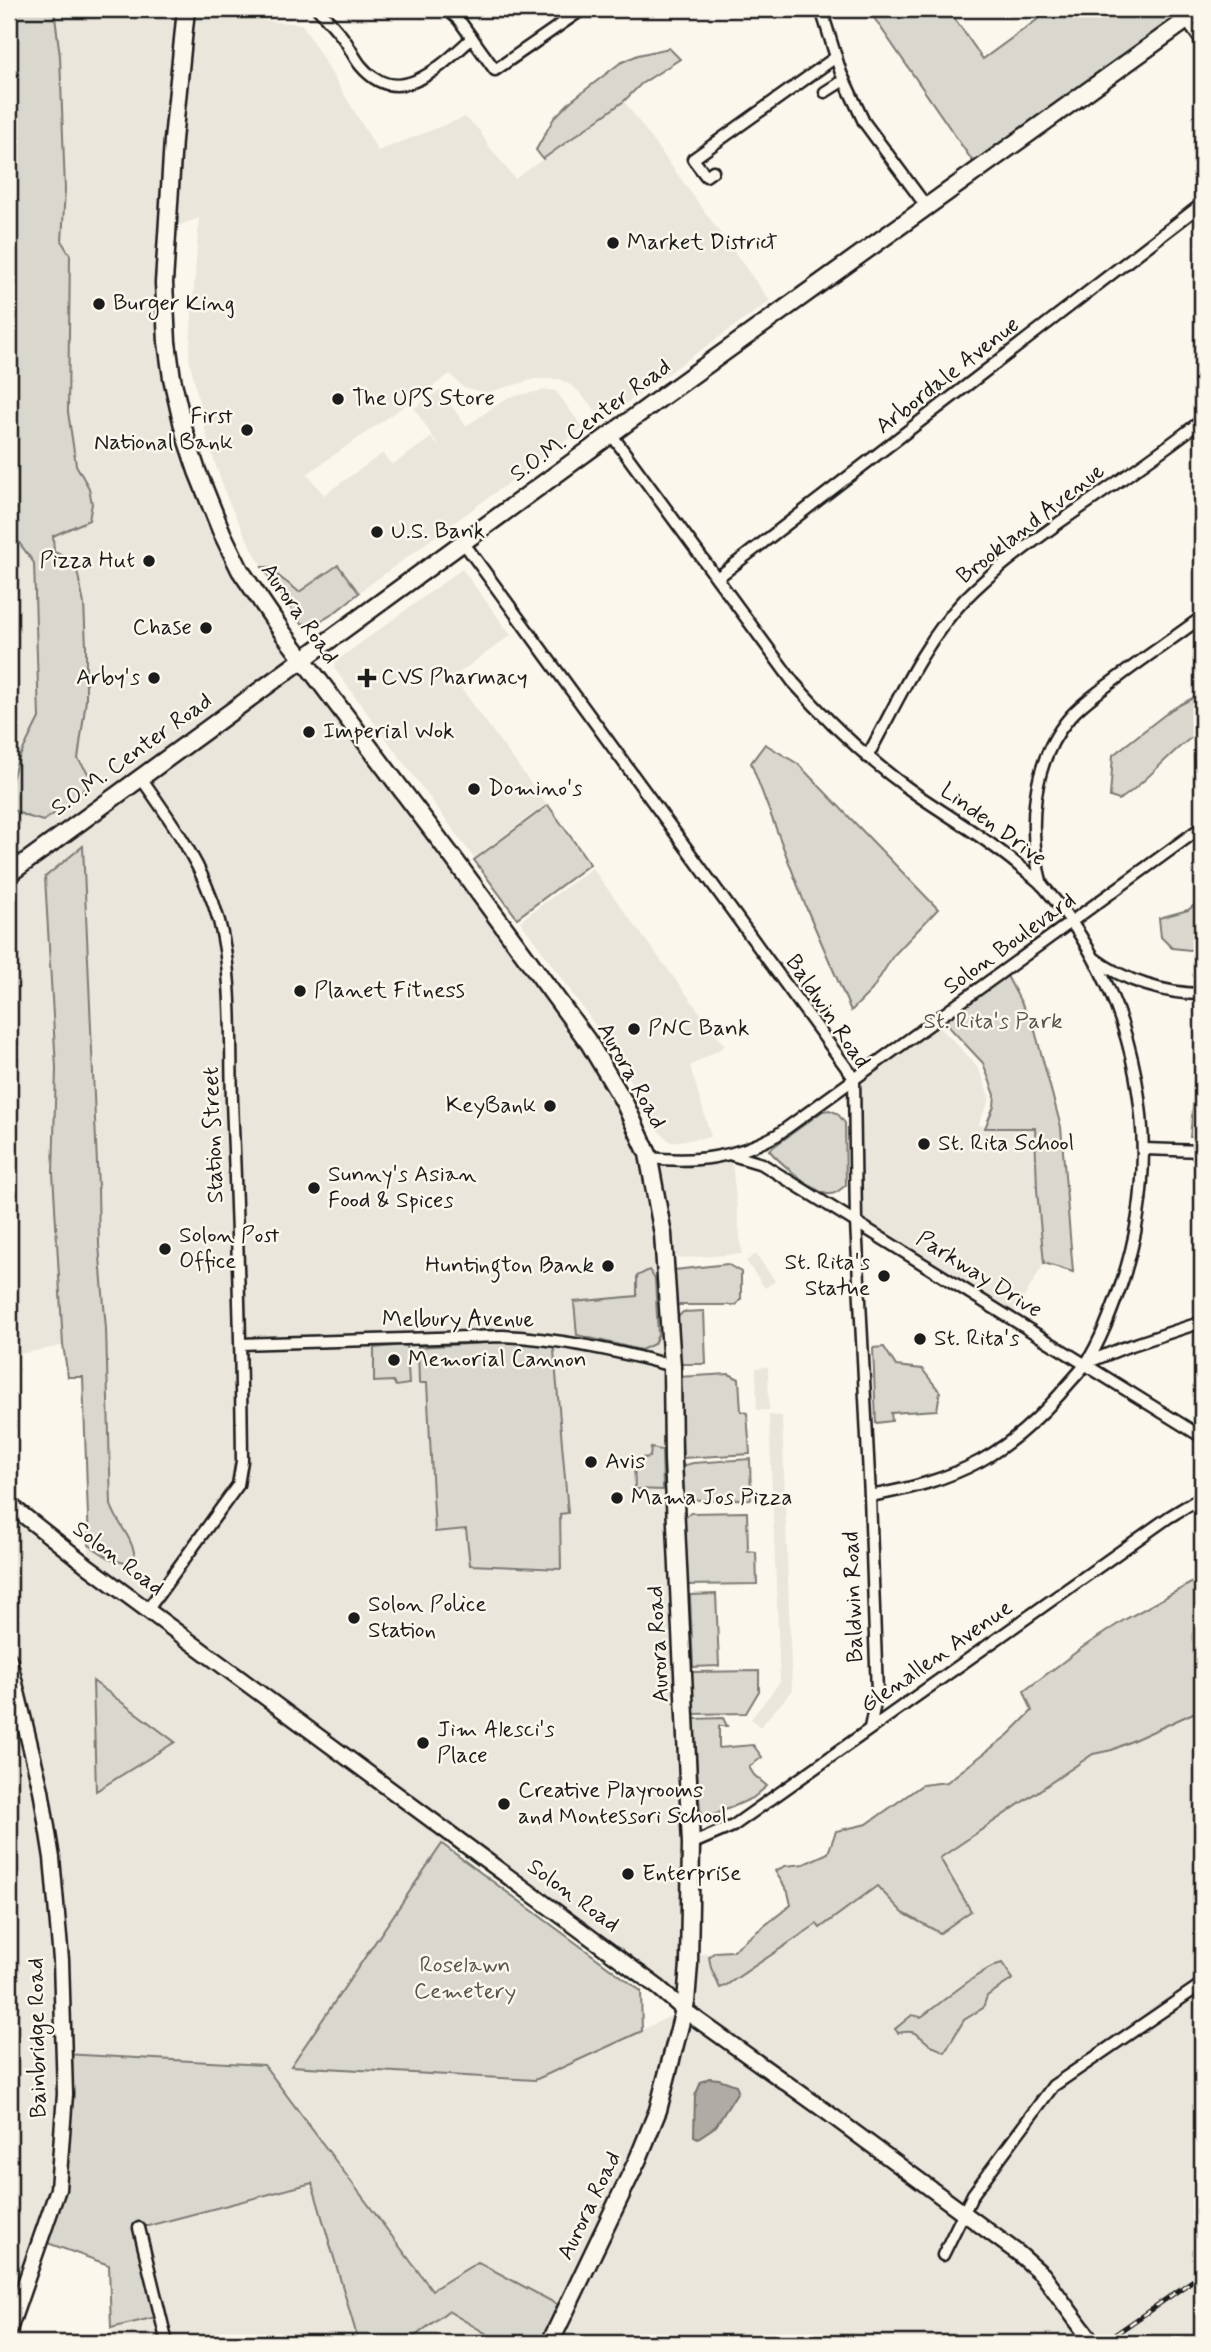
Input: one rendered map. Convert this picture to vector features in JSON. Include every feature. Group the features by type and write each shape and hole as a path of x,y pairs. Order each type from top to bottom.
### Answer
{"main road":[{"name":"Aurora Road","path":"186,9 173,140 164,283 167,342 185,435 222,533 240,569 302,659 589,1043 624,1102 649,1158 664,1244 673,1366 673,1460 691,1844 689,1964 684,2010 658,2110 550,2343"},
{"name":"S.O.M. Center Road","path":"9,874 926,206 1182,15 1202,9"}],"street":[{"path":"318,9 342,36 361,66 376,78 391,83 410,83 431,75 472,38"},
{"path":"447,9 459,20 495,70 583,9"},
{"path":"821,9 844,79 864,122 926,206"},
{"path":"1182,15 1202,42"},
{"path":"712,171 706,176 693,159 836,57"},
{"path":"825,92 844,79"},
{"name":"Arbordale Avenue","path":"717,578 1202,204"},
{"name":"Brookland Avenue","path":"867,757 923,655 944,623 965,599 1032,542 1202,420"},
{"name":"Linden Drive","path":"611,434 793,682 841,733 867,757 1002,852 1042,885 1091,956 1111,996 1128,1045 1137,1084 1144,1149 1140,1206 1134,1239 1112,1310 1086,1363 1023,1432 982,1460 927,1483 870,1496"},
{"name":"Baldwin Road","path":"463,542 854,1078 856,1222 877,1693 870,1728"},
{"path":"1042,885 1037,866 1034,822 1037,785 1051,747 1070,718 1094,695 1202,617"},
{"name":"Station Street","path":"141,778 200,868 224,942 241,1344 242,1461 238,1485 148,1609"},
{"name":"Solon Boulevard","path":"649,1158 697,1159 731,1154 761,1144 777,1135 1202,827"},
{"path":"1091,956 1112,972 1181,994 1202,994"},
{"path":"1144,1149 1202,1151"},
{"name":"Parkway Drive","path":"731,1154 762,1164 1202,1437"},
{"path":"1086,1363 1202,1322"},
{"name":"Melbury Avenue","path":"241,1344 503,1336 568,1341 673,1366"},
{"name":"Glenallen Avenue","path":"691,1844 733,1826 1169,1517 1202,1497"},
{"name":"Solon Road","path":"9,1504 659,1988 684,2010 1018,2253 1043,2275 1093,2343"},
{"path":"9,1519 33,1523"},
{"name":"Bainbridge Road","path":"9,1659 41,1790 52,1858 61,1959 65,2094 58,2189 10,2322"},
{"path":"943,2255 973,2194 1054,2086 1202,1983"},
{"path":"139,2228 167,2343"}],"shaded area":[{"path":"33,9 186,9 186,14 302,24 378,151 465,117 480,131 515,179 624,101 770,301 604,419 574,387 559,379 535,379 486,393 463,387 450,374 307,474 324,495 383,453 392,465 431,438 440,448 414,408 440,390 466,426 509,397 546,390 556,391 583,428 327,616 315,624 304,625 270,580 251,547 227,498 208,442 189,358 199,218 168,229 164,283 185,435 240,570 589,1043 649,1158 731,1154 742,1254 666,1259 689,1955 732,1951 1202,1671 1202,2343 406,2343 448,2311 264,2065 64,2054 58,2189 9,2318 9,1723 23,1720 9,1659 9,1504 89,1566 82,1342 9,1356 9,529 55,590","holes":["451,1835 684,2010 535,2080 291,2065"]},
{"path":"462,569 511,635 453,677 546,804 474,858 334,668 336,661"},
{"path":"592,868 725,1046 690,1066 711,1137 671,1142 651,1124 619,1058 520,921"},
{"path":"935,1022 973,1061 982,1076 990,1099 978,1125 1035,1128 1044,1263 1012,1318 863,1226 861,1082"},
{"path":"756,1254 775,1281 765,1288 746,1261"},
{"path":"768,1367 769,1410 757,1410 756,1368"},
{"path":"769,1415 782,1416 792,1691 760,1727 751,1719 780,1682"},
{"path":"709,2078 736,2085 738,2091 716,2126 698,2138 694,2136 695,2096 701,2082"},
{"path":"312,2182 359,2343 112,2343 111,2328 160,2315 139,2228"}],"green space":[{"path":"9,9 54,9 60,56 65,189 62,242 70,255 68,412 76,465 89,488 92,504 89,520 53,536 54,552 75,561 84,604 86,700 78,759 93,780 71,803 43,821 9,808 9,790 17,762 39,718 34,563 9,529"},
{"path":"868,9 948,9 983,59 1052,9 1178,9 1187,21 978,169"},
{"path":"669,48 680,59 641,84 624,101 543,159 536,150 554,118 571,101 620,63 638,55"},
{"path":"338,565 359,593 332,615 308,624 301,623 262,567 269,567 299,592"},
{"path":"1202,693 1202,731 1119,800 1110,797 1113,755 1172,709"},
{"path":"765,744 798,764 938,909 893,956 872,990 851,1011 806,907 751,763"},
{"path":"548,805 590,864 517,918 474,860"},
{"path":"83,846 99,1245 106,1329 111,1505 133,1549 135,1556 129,1564 112,1560 89,1545 83,1377 68,1377 63,1345 53,1173 56,1068 45,877"},
{"path":"1202,899 1202,941 1190,950 1172,948 1161,937 1159,918 1188,910"},
{"name":"St. Rita's Park","path":"1005,972 1034,1027 1061,1127 1073,1272 1044,1263 1037,1190 1035,1128 985,1128 994,1106 995,1095 983,1063 951,1029 944,1016"},
{"path":"1202,1056 1202,1137 1190,1137 1198,1057"},
{"path":"823,1111 837,1113 845,1123 846,1185 827,1194 805,1182 769,1150"},
{"path":"727,1264 741,1272 741,1299 736,1305 675,1305 675,1270"},
{"path":"649,1270 655,1279 658,1335 654,1344 641,1350 577,1335 574,1302 637,1296 637,1276"},
{"path":"704,1311 706,1364 678,1364 677,1318 683,1312"},
{"path":"553,1339 568,1513 560,1514 561,1569 470,1565 466,1529 435,1532 427,1383 419,1383 418,1347"},
{"path":"405,1345 409,1384 396,1386 393,1381 374,1382 374,1348"},
{"path":"884,1347 896,1366 922,1369 940,1392 937,1410 891,1413 892,1421 876,1423 873,1348"},
{"path":"729,1374 739,1379 741,1411 747,1413 750,1454 683,1458 678,1377"},
{"path":"651,1448 662,1450 663,1490 635,1489 634,1459 650,1457"},
{"path":"750,1459 751,1499 684,1500 682,1471 685,1465"},
{"path":"747,1512 748,1551 756,1552 757,1584 685,1585 684,1517 691,1513"},
{"path":"1202,1577 1202,1709 1112,1750 1093,1754 940,1858 971,1911 940,1933 903,1913 877,1886 820,1928 817,1924 720,1988 709,1957 715,1952 732,1951 791,1905 788,1892 775,1871 785,1866 804,1864 828,1853 836,1831 867,1824 922,1785 947,1782 1008,1735 1032,1711 1024,1691 1124,1620"},
{"path":"716,1594 719,1666 693,1667 690,1595"},
{"path":"759,1671 759,1691 746,1713 693,1714 691,1672"},
{"path":"93,1681 175,1742 96,1791"},
{"path":"723,1718 727,1726 719,1726 719,1748 753,1745 762,1757 749,1767 767,1786 753,1798 707,1818 700,1810 693,1719"},
{"name":"Roselawn Cemetery","path":"442,1844 641,1991 642,2031 535,2080 291,2066"},
{"path":"1002,1963 1013,1979 987,1996 983,2008 964,2020 945,2052 915,2033 898,2033 895,2029 912,2015 921,2017 972,1979"},
{"path":"64,2054 264,2065 432,2290 478,2262 566,2309 550,2343 502,2343 448,2311 406,2343 359,2343 312,2183 140,2228 160,2316 111,2328 109,2265 39,2240 58,2189"}],"railway":[{"path":"1103,2343 1202,2274"}],"place":[{"name":"Market District","path":"613,243"},
{"name":"Burger King","path":"99,304"},
{"name":"The UPS Store","path":"338,399"},
{"name":"First National Bank","path":"247,430"},
{"name":"U.S. Bank","path":"377,532"},
{"name":"Pizza Hut","path":"149,561"},
{"name":"Chase","path":"206,628"},
{"name":"Arby's","path":"154,678"},
{"name":"CVS Pharmacy","path":"367,678"},
{"name":"Imperial Wok","path":"309,732"},
{"name":"Domino's","path":"474,789"},
{"name":"Planet Fitness","path":"300,991"},
{"name":"PNC Bank","path":"634,1029"},
{"name":"KeyBank","path":"550,1106"},
{"name":"St. Rita School","path":"924,1144"},
{"name":"Sunny's Asian Food & Spices","path":"314,1188"},
{"name":"Solon Post Office","path":"165,1249"},
{"name":"Huntington Bank","path":"608,1266"},
{"name":"St. Rita's Statue","path":"884,1276"},
{"name":"St. Rita's","path":"920,1339"},
{"name":"Memorial Cannon","path":"394,1360"},
{"name":"Avis","path":"591,1462"},
{"name":"Mama Jos Pizza","path":"617,1498"},
{"name":"Solon Police Station","path":"354,1618"},
{"name":"Jim Alesci's Place","path":"423,1743"},
{"name":"Creative Playrooms and Montessori School","path":"504,1804"},
{"name":"Enterprise","path":"628,1874"}]}
